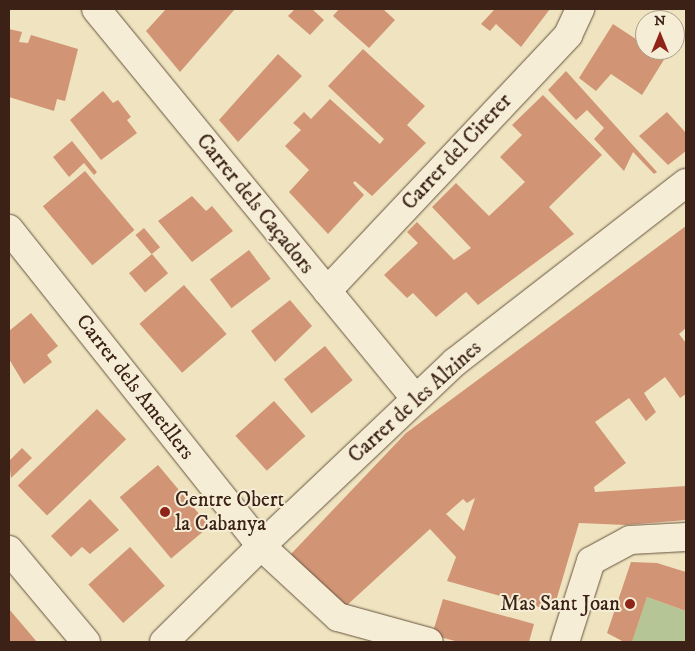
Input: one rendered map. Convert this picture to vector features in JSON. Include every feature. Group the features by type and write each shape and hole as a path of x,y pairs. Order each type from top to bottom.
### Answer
{"street":[{"name":"Carrer dels Caçadors","path":"96,9 414,398"},
{"name":"Carrer del Cirerer","path":"327,291 568,35 580,9"},
{"name":"Carrer de les Alzines","path":"164,642 414,398 455,362 686,184"},
{"name":"Carrer dels Ametllers","path":"9,229 261,546 338,617 429,642"},
{"path":"565,642 591,560 630,540 686,537"},
{"path":"9,550 86,642"}],"green space":[{"path":"647,597 686,611 686,642 632,642"}],"building":[{"path":"166,9 235,9 180,72 146,31"},
{"path":"295,9 312,9 324,20 310,35 288,16"},
{"path":"339,9 383,9 395,20 369,48 333,16"},
{"path":"492,9 550,9 521,47 496,24 490,31 481,24 494,10"},
{"path":"613,24 635,38 635,60 664,60 642,95 611,74 596,91 579,78"},
{"path":"9,29 22,32 19,42 28,43 31,35 78,49 65,101 57,99 54,111 9,97"},
{"path":"363,49 425,106 407,125 426,143 372,196 355,181 353,183 364,195 328,234 289,192 309,170 285,146 301,130 293,123 304,112 311,119 330,99 380,144 384,139 328,86"},
{"path":"278,54 302,76 238,142 219,120"},
{"path":"566,71 657,172 654,174 633,152 624,171 594,139 604,128 587,110 576,120 548,90"},
{"path":"103,91 113,103 118,100 131,117 127,120 137,133 101,160 70,120"},
{"path":"543,95 602,155 549,207 574,234 478,305 466,292 436,317 413,293 407,298 384,275 418,243 407,232 417,222 454,260 471,248 432,207 456,183 489,216 525,182 500,157 522,135 512,125"},
{"path":"667,112 686,133 686,151 668,165 639,136"},
{"path":"72,141 97,172 94,175 84,163 69,177 53,157"},
{"path":"85,171 134,230 92,265 43,206"},
{"path":"192,196 206,211 212,206 233,231 192,262 158,221"},
{"path":"686,226 686,328 679,334 686,343 686,394 680,398 665,377 644,393 656,412 646,421 629,398 595,422 626,463 594,487 595,492 686,486 686,520 626,525 579,523 553,611 447,581 456,557 430,529 345,607 291,554 406,433","holes":["475,498 464,531 446,514 463,499 467,503"]},
{"path":"144,228 160,247 152,254 136,235"},
{"path":"249,250 271,279 232,308 210,279"},
{"path":"152,254 168,273 145,292 129,273"},
{"path":"184,285 227,334 182,373 139,324"},
{"path":"290,300 312,326 275,362 251,331"},
{"path":"31,313 58,346 47,355 52,362 24,384 9,359 9,331"},
{"path":"325,346 353,380 312,414 284,379"},
{"path":"274,401 305,436 267,471 235,436"},
{"path":"97,409 126,439 47,516 18,485"},
{"path":"22,448 32,458 11,478 9,461"},
{"name":"Centre Obert la Cabanya","path":"158,465 209,526 171,558 120,497"},
{"path":"90,499 119,530 90,554 82,547 71,557 51,536"},
{"path":"130,547 165,586 123,623 88,584"},
{"name":"Mas Sant Joan","path":"631,562 657,563 686,572 686,611 647,597 632,642 624,642 607,633"},
{"path":"443,599 534,624 529,642 459,642 432,635"},
{"path":"9,609 37,642 9,642"}],"place":[{"name":"Centre Obert la Cabanya","path":"165,512"},
{"name":"Mas Sant Joan","path":"630,604"}]}
